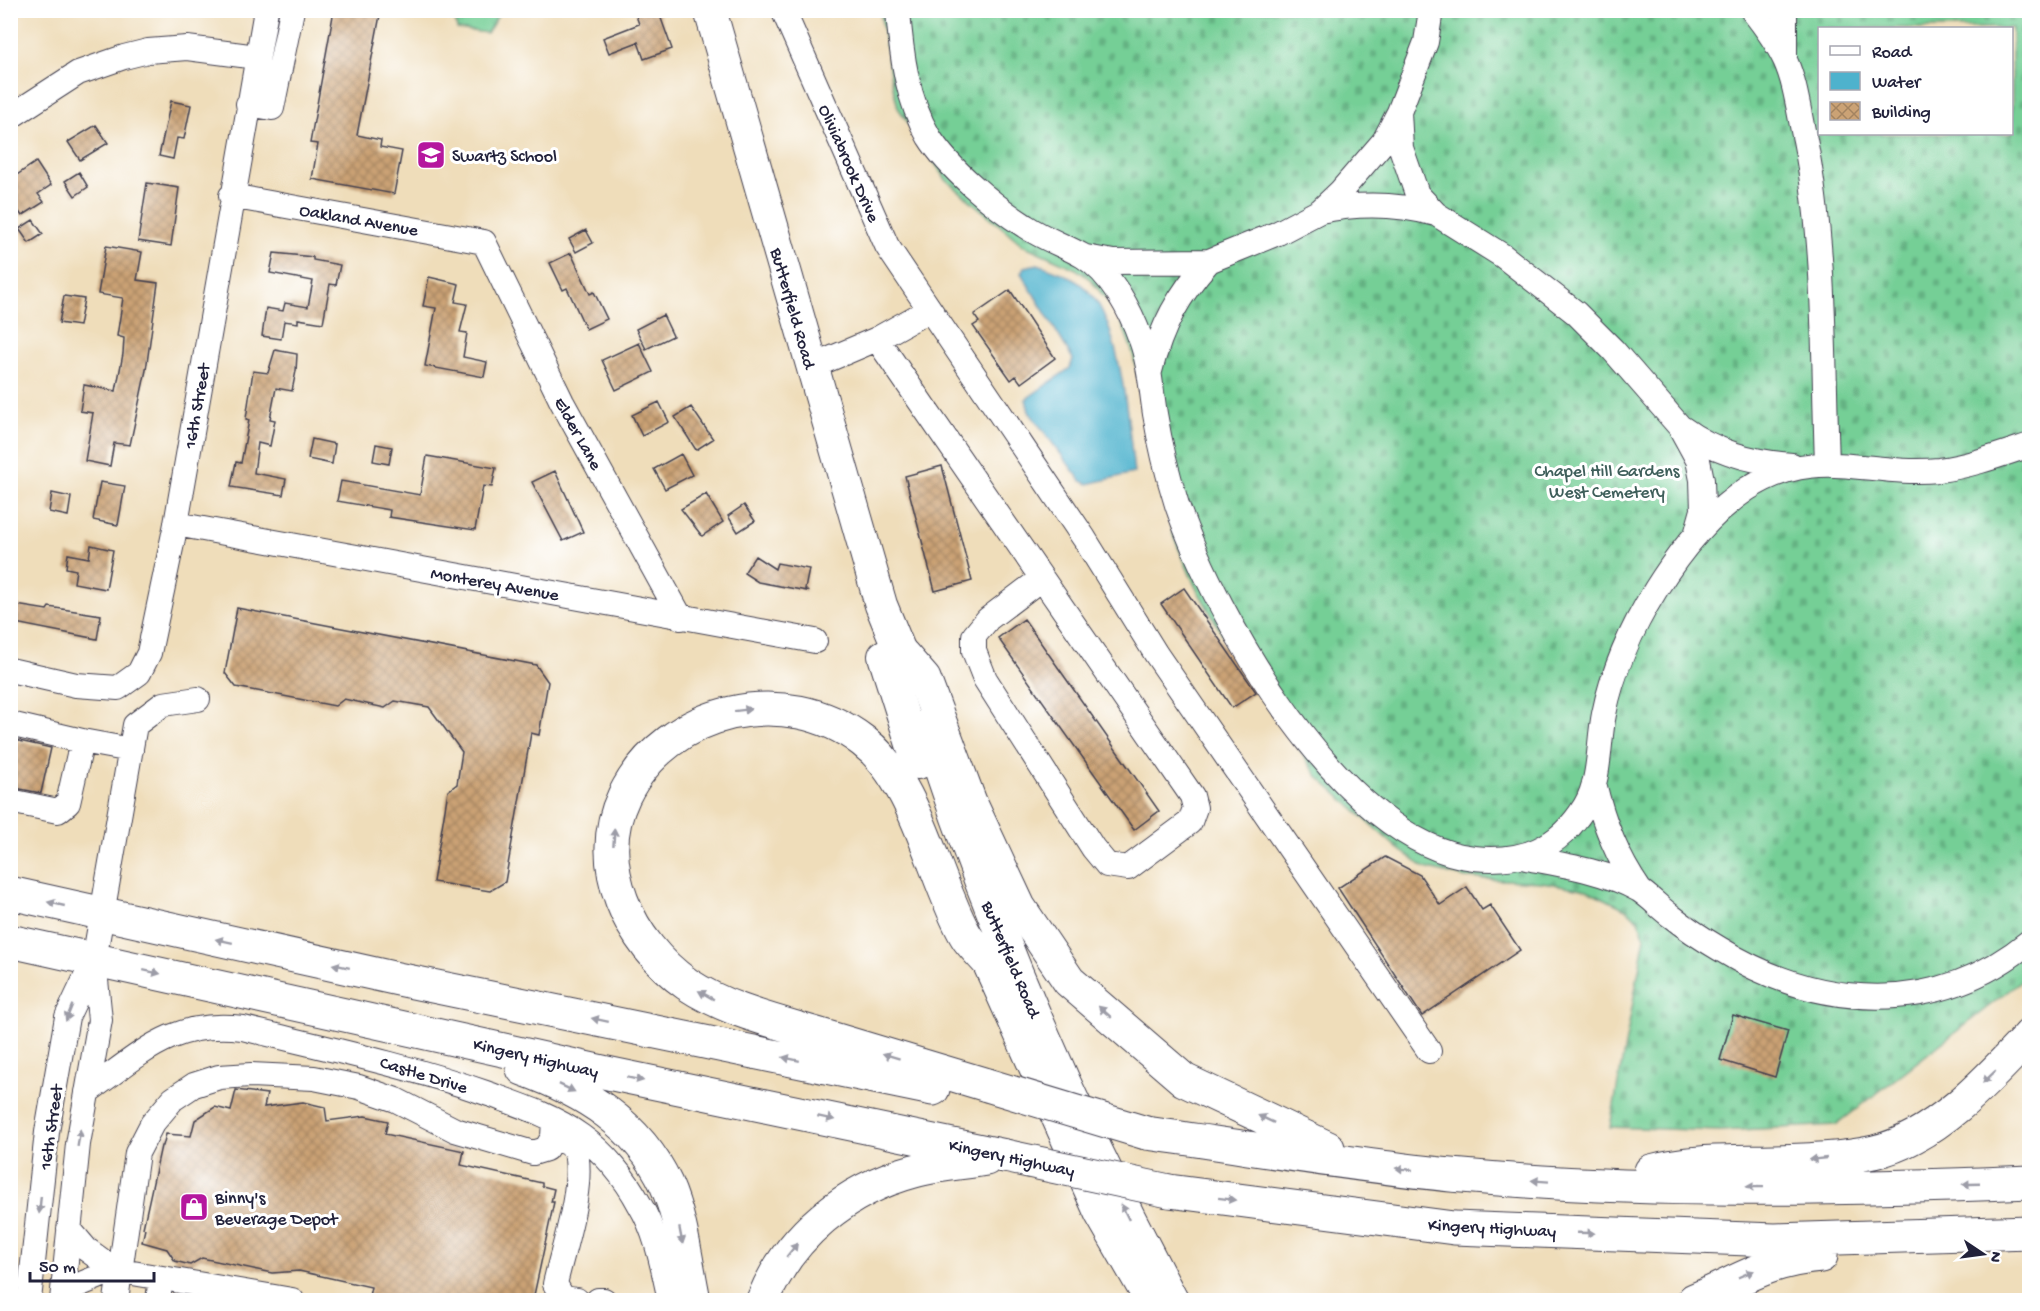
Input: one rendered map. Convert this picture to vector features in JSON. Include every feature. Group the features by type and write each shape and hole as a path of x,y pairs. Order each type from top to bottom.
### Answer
{"highway":[{"path":"903,655 924,678 970,802 1018,907 1069,981 1184,1080 1357,1162"},
{"path":"989,963 967,938 902,788 891,770 865,742 827,719 799,711 763,707 733,711 704,721 678,734 660,748 624,796 615,825 613,853 616,884 628,917 644,944 662,964 688,985 740,1011 990,1093"},
{"path":"10,893 102,915 990,1093 1146,1133 1452,1175 1598,1185 1872,1189 2030,1182"},
{"name":"Kingery Highway","path":"10,941 612,1074 1169,1191 1454,1228 1775,1240 2024,1232"},
{"name":"Butterfield Road","path":"989,963 1101,1213 1151,1300"},
{"path":"270,998 476,1053 539,1075 603,1108 626,1126 666,1184 678,1219 694,1300"},
{"path":"1598,1185 1677,1164 1814,1160 1876,1152 1927,1128 1962,1102 2030,1035"},
{"path":"763,1300 771,1279 809,1230 858,1194 915,1171 1005,1156"},
{"path":"1101,1213 1130,1300"},
{"path":"1694,1300 1757,1270 1792,1259 1991,1245 2024,1232"}],"main road":[{"name":"Butterfield Road","path":"710,10 881,605 903,655 954,813 986,898 1071,1099 1172,1300"},
{"name":"Butterfield Road","path":"881,605 881,648 937,823 989,963"}],"street":[{"name":"16th Street","path":"15,671 76,685 118,688 139,674 149,653 176,524 231,196 266,10"},
{"path":"248,104 272,108 292,10"},
{"name":"Oliviabrook Drive","path":"783,10 887,246 1084,538 1163,663 1429,1051"},
{"path":"898,10 910,90 915,108 930,139 954,167 1022,225 1054,244 1086,257 1123,262 1209,261 1278,233 1320,211 1339,207 1368,206 1436,214"},
{"path":"1320,211 1340,192 1384,141 1400,112 1426,42 1431,10"},
{"path":"1752,10 1785,60"},
{"path":"1785,10 1785,60 1798,104 1811,173 1819,239 1824,319 1827,463"},
{"path":"10,117 78,73 148,51 187,48 257,57"},
{"path":"1400,112 1400,138 1409,174 1417,194 1436,214 1503,256 1576,313 1614,350 1680,427 1698,460 1702,480 1704,502 1695,537"},
{"name":"Oakland Avenue","path":"231,196 484,242 485,245"},
{"name":"Elder Lane","path":"485,245 562,402 681,618"},
{"path":"1086,257 1108,278 1125,304 1141,338 1150,371 1155,417 1167,467 1190,537 1210,584 1256,669 1302,732 1350,787 1382,816 1420,842 1446,854 1474,858 1526,858 1586,870 1616,879 1640,891 1672,917 1755,968 1792,983 1827,991 1869,996 1925,994 1968,981 2014,955 2030,941"},
{"path":"1150,371 1164,324 1177,301 1209,261"},
{"path":"811,367 877,339 929,310"},
{"path":"877,339 1042,578 1192,796 1196,808 1190,822 1128,868 1107,865 1093,848 985,679 974,651 974,636 988,619 1042,578"},
{"path":"1680,427 1703,443 1730,454 1763,463 1803,466"},
{"path":"1526,858 1548,845 1585,806 1594,783 1613,673 1630,634 1654,594 1695,537 1726,505 1750,487 1777,473 1803,466 1827,463 1887,469 1940,470 2030,445"},
{"name":"Monterey Avenue","path":"176,524 815,641"},
{"name":"16th Street","path":"29,1300 47,1132 67,1017 94,960 135,725 163,704 198,699"},
{"path":"10,724 131,750"},
{"path":"10,801 58,811 68,803 82,741"},
{"path":"1594,783 1610,838 1622,864 1640,891"},
{"name":"16th Street","path":"62,1300 87,1092 100,1020 94,960"},
{"name":"Castle Drive","path":"87,1092 142,1053 168,1038 193,1028 217,1025 243,1028 437,1076 554,1128 599,1151 641,1205 656,1242 670,1300"},
{"path":"314,1078 321,1047"},
{"path":"116,1300 118,1270 137,1153 152,1124 173,1100 194,1085 219,1077 251,1075 314,1078 359,1087 396,1100 455,1130 532,1153 546,1149 554,1128 574,1147 578,1161 575,1192 555,1284 562,1298 578,1300"},
{"path":"69,1229 86,1249 118,1270 160,1289 292,1300"},
{"path":"62,1300 76,1286 118,1270"},
{"path":"598,1300 604,1300"}],"green space":[{"path":"453,10 501,11 487,33 457,29"},
{"name":"Chapel Hill Gardens West Cemetery","path":"880,11 2029,11 2029,975 1836,1125 1720,1131 1610,1127 1645,937 1638,920 1628,910 1587,890 1542,882 1466,878 1425,868 1397,848 1319,778 1233,653 1195,586 1173,535 1132,350 1119,316 1091,280 1076,269 1023,245 946,180 898,108"}],"water":[{"path":"1038,264 1079,283 1101,308 1122,378 1134,473 1088,484 1081,481 1029,412 1026,399 1070,368 1073,359 1021,273 1024,267"}],"building":[{"path":"334,10 381,10 357,135 381,140 380,147 402,151 394,194 312,179 318,144 310,143"},
{"path":"634,10 658,10 672,49 644,59 638,42 609,53 603,38 639,24"},
{"path":"171,101 191,105 184,139 177,138 173,159 159,156"},
{"path":"96,125 108,143 80,160 68,142"},
{"path":"36,162 51,185 38,194 44,202 22,216 10,199 10,184 16,180 14,177"},
{"path":"79,172 88,187 75,196 65,181"},
{"path":"147,183 179,188 171,246 138,241"},
{"path":"33,220 43,234 29,243 19,229"},
{"path":"586,230 593,243 576,252 569,239"},
{"path":"106,246 142,252 137,280 158,283 146,370 130,445 114,443 110,466 85,461 93,413 80,411 84,385 116,391 123,354 124,338 117,336 123,298 98,294"},
{"path":"274,253 313,257 313,260 340,265 336,285 330,284 323,323 298,319 298,323 284,321 281,339 262,336 266,308 283,311 285,303 308,307 313,281 270,273"},
{"path":"571,253 590,294 594,292 607,319 586,329 567,288 563,290 550,263"},
{"path":"429,277 459,284 455,302 467,304 460,332 467,333 463,357 487,362 484,377 425,366 436,308 423,306"},
{"path":"1010,290 1055,358 1021,383 1016,376 1011,380 973,326 979,322 974,315"},
{"path":"64,296 84,299 79,326 59,323"},
{"path":"663,315 673,336 646,349 636,329"},
{"path":"639,343 653,372 616,390 602,360"},
{"path":"275,350 297,354 296,371 292,391 276,388 270,419 275,420 270,446 258,443 254,473 286,479 283,495 231,487 236,462 241,463 249,420 246,419 253,371 268,373"},
{"path":"659,402 669,422 642,436 632,415"},
{"path":"691,407 713,439 696,450 675,417"},
{"path":"312,439 335,444 332,464 308,459"},
{"path":"376,444 392,447 389,464 373,461"},
{"path":"681,454 692,475 665,489 654,469"},
{"path":"427,456 496,468 492,487 483,486 475,530 389,517 390,510 337,501 341,481 420,495"},
{"path":"942,466 972,581 935,591 905,476"},
{"path":"555,471 583,532 563,541 532,482"},
{"path":"100,482 125,486 118,525 93,520"},
{"path":"52,493 71,497 68,516 49,512"},
{"path":"706,494 723,522 702,536 681,509"},
{"path":"744,505 755,521 738,532 728,516"},
{"path":"91,545 113,550 106,589 74,583 76,570 66,568 68,554 89,558"},
{"path":"755,556 775,569 777,563 809,569 805,589 807,591 758,582 744,573"},
{"path":"1184,588 1256,692 1232,708 1161,604"},
{"path":"10,604 101,615 97,639 10,622"},
{"path":"237,608 536,665 548,682 539,735 531,733 505,882 490,891 433,882 448,791 457,784 462,752 429,707 395,701 385,708 344,699 335,706 236,687 225,673"},
{"path":"1024,619 1159,811 1134,830 998,638"},
{"path":"10,739 51,748 41,793 10,787"},
{"path":"1385,857 1420,875 1440,905 1467,887 1482,910 1490,905 1520,950 1422,1016 1338,888"},
{"path":"1733,1015 1788,1031 1775,1077 1720,1060"},
{"path":"236,1090 267,1094 264,1107 303,1102 325,1107 327,1121 365,1116 388,1121 385,1134 464,1151 461,1165 542,1183 542,1186 554,1189 551,1202 554,1202 533,1300 392,1300 369,1296 371,1287 299,1271 272,1273 202,1258 190,1265 175,1261 167,1249 142,1242 161,1146 163,1146 166,1134 191,1136 195,1120 215,1107 231,1111"}],"place":[{"name":"Swartz School","path":"431,155"},
{"name":"Binny's Beverage Depot","path":"194,1207"}]}
